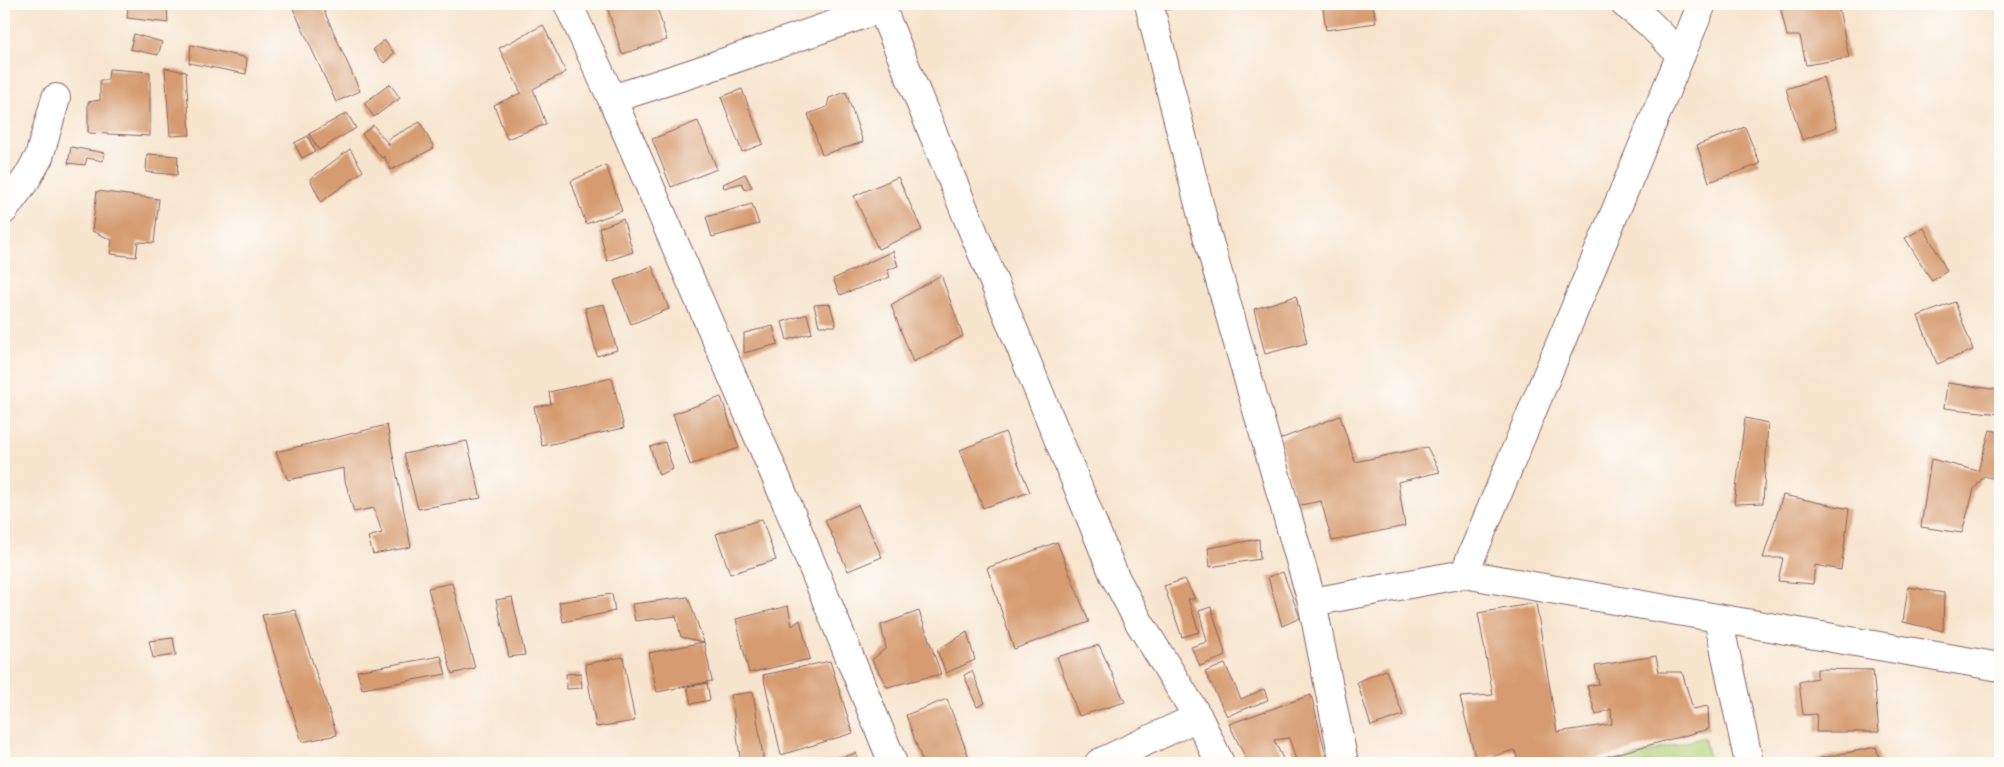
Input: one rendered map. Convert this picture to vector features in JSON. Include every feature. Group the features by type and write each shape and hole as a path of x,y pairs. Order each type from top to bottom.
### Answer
{"street":[{"path":"568,4 612,99 778,482 893,763"},
{"path":"1149,4 1205,228 1312,602 1344,763"},
{"path":"1625,4 1648,22 1681,55"},
{"path":"1464,574 1702,4"},
{"path":"612,99 693,73 881,6 1114,575 1139,622 1198,717 1220,763"},
{"path":"4,210 27,178 39,157 56,98"},
{"path":"1312,602 1464,574 2000,667"},
{"path":"1718,618 1749,763"},
{"path":"1099,763 1198,717"}],"green space":[{"path":"1704,737 1710,763 1609,763"}],"building":[{"path":"128,4 167,4 168,23 127,18"},
{"path":"291,4 321,4 360,91 336,102"},
{"path":"606,4 656,4 667,40 622,54"},
{"path":"1164,4 1189,4 1189,5 1165,10"},
{"path":"1354,4 1373,4 1376,23 1326,30 1323,8"},
{"path":"1791,4 1838,4 1849,58 1806,65 1800,36 1787,36 1780,6"},
{"path":"543,25 566,72 533,89 546,124 507,139 494,105 521,93 499,48"},
{"path":"134,34 162,42 158,55 130,49"},
{"path":"384,40 394,53 384,63 373,50"},
{"path":"191,45 247,58 246,74 189,63"},
{"path":"165,68 186,72 190,135 170,136"},
{"path":"109,69 150,72 150,136 88,133 88,102 100,100 100,80 108,80"},
{"path":"1823,77 1837,127 1802,140 1786,89"},
{"path":"390,84 400,98 374,117 364,103"},
{"path":"742,89 763,144 742,152 721,97"},
{"path":"846,92 863,142 822,155 808,114 827,107 829,98"},
{"path":"347,113 356,128 319,150 309,134"},
{"path":"698,121 717,169 671,187 652,139"},
{"path":"420,122 434,148 391,170 384,156 382,158 362,134 373,125 389,145 388,139"},
{"path":"1745,127 1760,164 1709,182 1697,145"},
{"path":"308,136 315,151 302,158 294,143"},
{"path":"71,147 105,153 103,161 87,158 85,165 68,163"},
{"path":"350,149 363,171 321,202 310,179"},
{"path":"147,154 178,156 177,175 146,172"},
{"path":"606,165 622,211 586,224 571,181"},
{"path":"745,174 752,187 745,190 742,183 724,188 723,184"},
{"path":"898,177 922,230 878,249 854,196"},
{"path":"97,191 159,199 154,243 138,242 136,257 110,254 112,240 92,231"},
{"path":"752,204 759,224 712,237 706,217"},
{"path":"623,219 633,252 607,261 599,228"},
{"path":"1924,228 1947,271 1932,281 1905,238"},
{"path":"893,251 898,266 887,270 890,277 840,295 833,279"},
{"path":"652,266 669,309 631,324 614,281"},
{"path":"941,275 963,336 913,362 891,305"},
{"path":"1296,296 1307,343 1265,354 1254,309"},
{"path":"1955,302 1973,350 1937,364 1918,316"},
{"path":"604,304 617,350 597,356 585,308"},
{"path":"830,304 836,326 819,326 814,305"},
{"path":"807,314 812,333 787,340 782,322"},
{"path":"773,326 778,344 744,353 744,333"},
{"path":"612,378 624,428 542,446 534,407 551,404 549,392"},
{"path":"1947,383 2000,390 2000,414 1944,408"},
{"path":"721,397 739,448 690,465 673,414"},
{"path":"1340,416 1355,462 1427,447 1440,472 1398,482 1405,526 1332,541 1321,501 1296,506 1280,439"},
{"path":"1745,418 1768,423 1763,503 1734,504"},
{"path":"387,425 411,547 373,554 368,537 382,533 374,508 354,512 345,481 344,468 288,480 276,452"},
{"path":"1990,430 2000,432 2000,480 1984,476 1974,489 1962,533 1921,527 1931,459 1978,471"},
{"path":"1005,432 1030,492 983,508 960,450"},
{"path":"467,441 481,498 418,509 404,454"},
{"path":"665,442 673,469 659,475 650,447"},
{"path":"1783,495 1849,509 1841,570 1815,565 1813,584 1778,581 1783,558 1763,558"},
{"path":"858,505 882,557 848,571 825,520"},
{"path":"762,519 776,560 730,574 716,534"},
{"path":"1259,539 1260,559 1210,567 1208,548"},
{"path":"1057,542 1089,622 1014,649 987,568"},
{"path":"1283,572 1300,618 1282,626 1268,577"},
{"path":"1185,579 1195,599 1188,599 1199,632 1182,637 1164,586"},
{"path":"452,583 475,668 452,674 428,588"},
{"path":"1908,587 1944,593 1943,631 1903,622"},
{"path":"612,594 615,611 563,622 559,602"},
{"path":"512,597 525,655 509,657 496,600"},
{"path":"688,597 704,642 681,637 676,616 635,621 632,604"},
{"path":"1536,603 1557,732 1612,724 1611,709 1596,715 1587,686 1599,684 1595,666 1656,656 1659,672 1682,672 1693,709 1708,706 1709,729 1582,763 1518,763 1515,750 1476,761 1460,697 1493,695 1478,613"},
{"path":"788,606 792,626 800,620 810,659 749,673 736,619"},
{"path":"1211,607 1226,656 1200,666 1191,647 1207,642 1199,611"},
{"path":"295,610 337,735 302,742 262,615"},
{"path":"919,611 941,674 887,687 872,660 886,648 881,625"},
{"path":"967,632 975,660 946,673 937,650"},
{"path":"173,638 176,655 153,658 149,641"},
{"path":"704,642 712,681 657,692 649,653"},
{"path":"1099,645 1125,702 1079,716 1057,657"},
{"path":"441,656 446,674 362,689 357,671"},
{"path":"623,657 635,721 596,727 585,664"},
{"path":"830,661 853,733 781,755 763,675"},
{"path":"1225,664 1241,699 1264,689 1268,700 1227,716 1205,672"},
{"path":"1817,669 1873,670 1879,732 1816,732 1817,714 1803,715 1799,682 1817,678"},
{"path":"1386,670 1403,715 1371,726 1357,682"},
{"path":"972,671 985,703 977,707 964,675"},
{"path":"581,673 582,688 567,689 566,674"},
{"path":"707,683 710,700 691,704 687,687"},
{"path":"753,692 764,763 741,763 731,695"},
{"path":"1311,695 1328,763 1297,763 1289,738 1274,740 1285,763 1248,763 1229,724"},
{"path":"947,699 971,763 923,763 906,715"},
{"path":"1876,747 1881,763 1815,763 1816,759"},
{"path":"856,753 859,763 824,763"}]}
